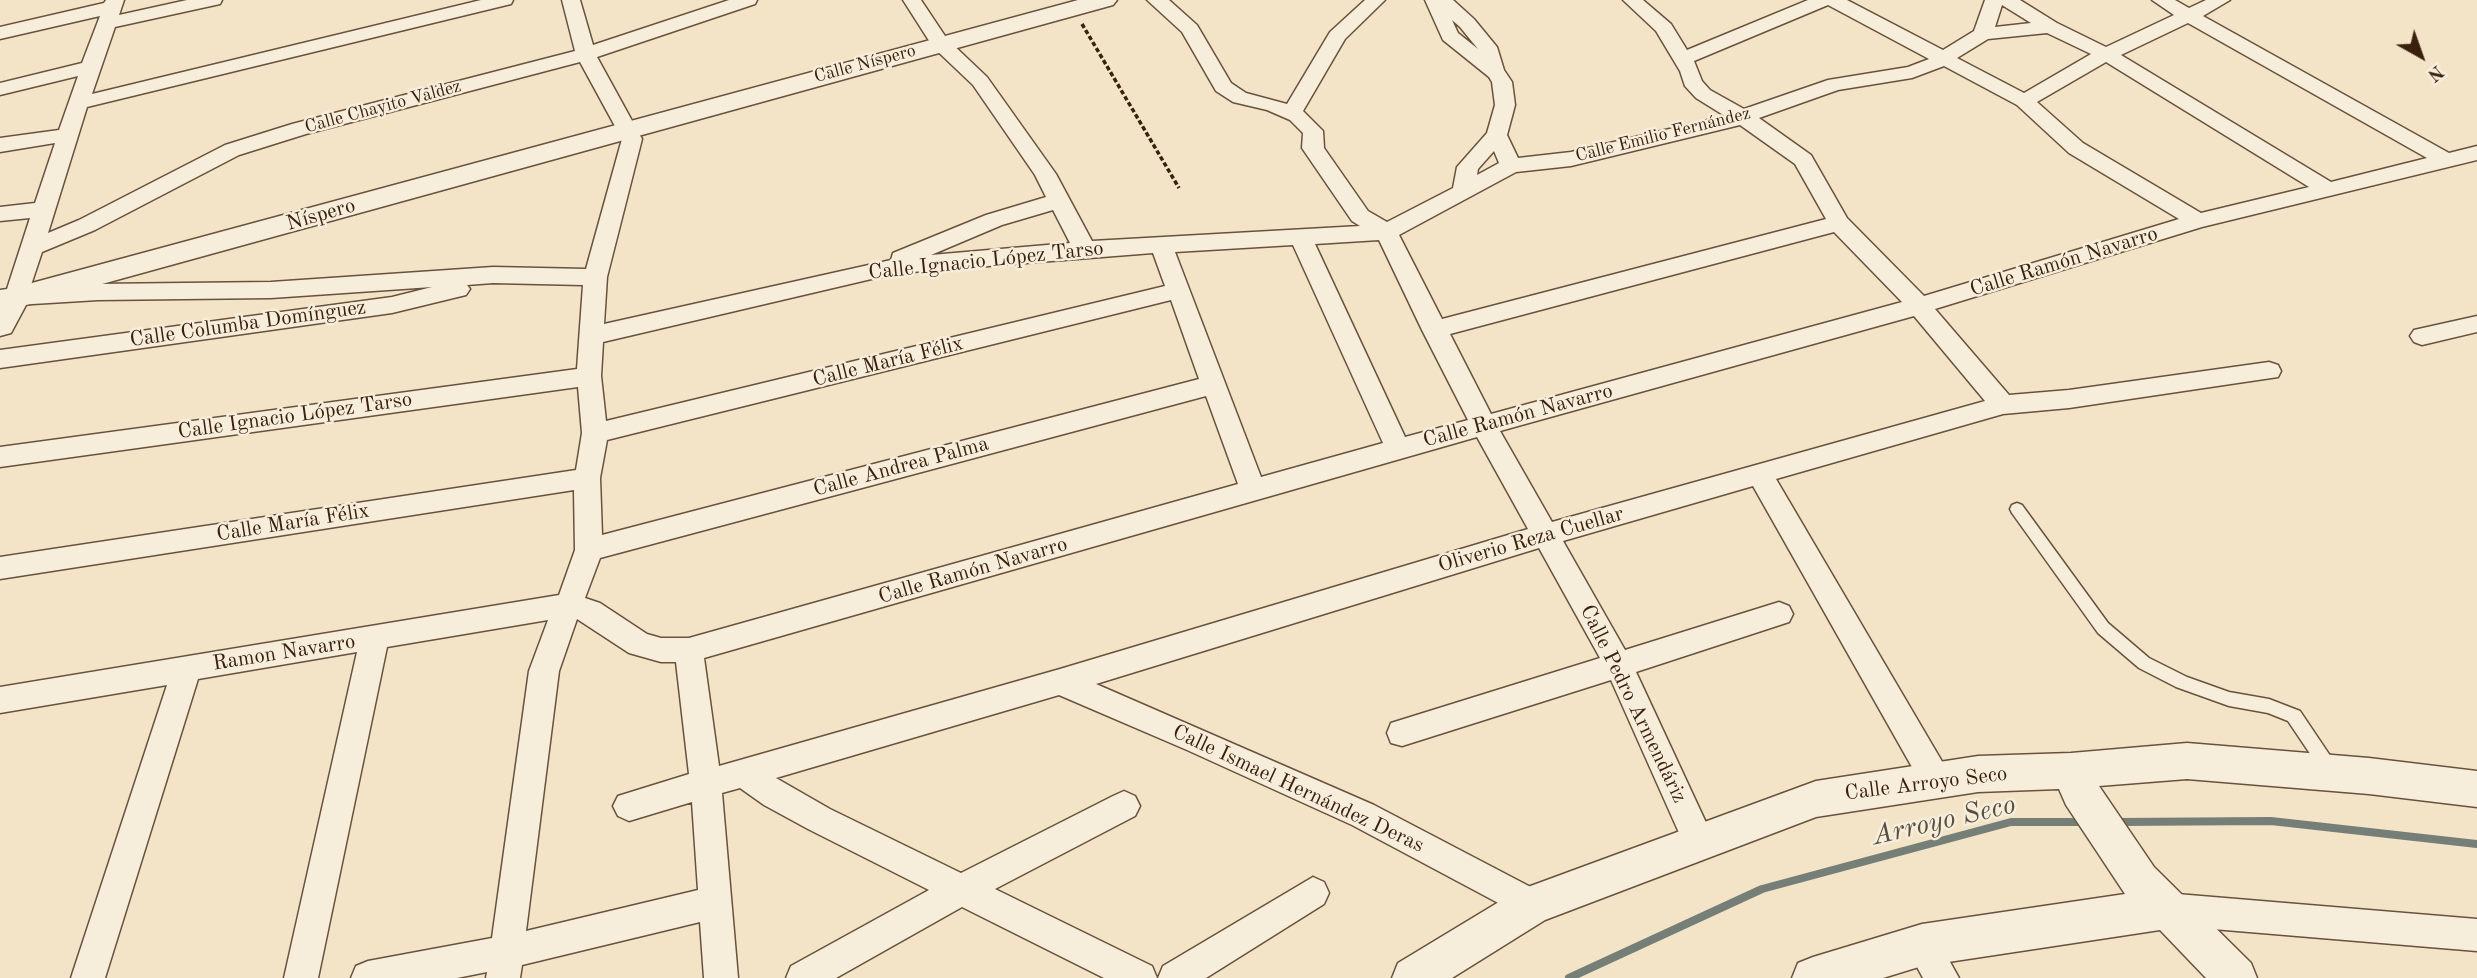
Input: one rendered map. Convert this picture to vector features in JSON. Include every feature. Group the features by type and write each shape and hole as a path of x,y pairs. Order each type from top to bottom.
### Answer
{"street":[{"path":"0,33 112,10 213,0"},
{"path":"78,103 504,0"},
{"path":"505,965 544,671 581,578 589,550 587,478 596,433 589,376 595,277 632,139 625,131 586,54 571,0"},
{"name":"Calle Chayito Valdez","path":"31,248 87,225 232,150 299,129 586,54 748,0"},
{"path":"912,0 940,43 980,81 1045,174 1057,201 1085,249"},
{"name":"Calle Níspero","path":"625,131 1069,4 1105,0"},
{"path":"1156,0 1190,29 1223,87 1240,98 1273,105 1292,113 1313,131 1313,148 1360,216 1386,232"},
{"path":"1292,113 1337,36 1376,0"},
{"path":"1434,0 1450,36 1496,73"},
{"path":"1442,0 1467,23 1487,47 1502,82 1505,105 1497,135 1468,167 1463,192"},
{"path":"1632,0 1664,28 1683,59 1692,82 1703,94 1767,132 1804,160 1839,223 1919,306 2003,405"},
{"path":"1683,59 1824,0"},
{"path":"1833,0 2024,101 2076,148 2199,221"},
{"path":"1983,34 1994,0"},
{"path":"2007,0 2050,27 2106,54 2326,188"},
{"path":"2161,0 2444,159"},
{"path":"2024,101 2106,54 2221,0"},
{"path":"0,325 8,297 46,209 67,135 112,10"},
{"name":"Calle Emilio Fernández","path":"1386,232 1511,166 1571,159 1742,118 1776,103 1835,85 1912,72 1944,60 1983,34 2050,27"},
{"path":"0,89 91,67"},
{"name":"Níspero","path":"8,297 110,273 625,131"},
{"path":"0,145 67,135"},
{"path":"1497,135 1511,166"},
{"name":"Calle Ramón Navarro","path":"568,605 590,611 639,644 661,650 689,650 1398,449 1919,306 2199,221 2477,153"},
{"path":"880,269 946,238 1057,201"},
{"path":"0,214 46,209"},
{"path":"1434,330 1839,223"},
{"name":"Calle Ignacio López Tarso","path":"591,336 880,269 1085,249 1386,232"},
{"name":"Calle Pedro Armendáriz","path":"1386,232 1484,426 1618,664 1699,842"},
{"path":"1301,237 1398,449"},
{"path":"1162,246 1253,490"},
{"name":"Calle Columba Domínguez","path":"8,297 111,291 271,290 493,275 595,277"},
{"name":"Calle Columba Domínguez","path":"0,359 392,304 445,293 493,275"},
{"name":"Calle María Félix","path":"596,433 1180,290"},
{"path":"2422,336 2477,324"},
{"name":"Oliverio Reza Cuellar","path":"629,806 1060,682 1545,535 2003,405 2068,399 2269,371"},
{"name":"Calle Ignacio López Tarso","path":"0,457 589,376"},
{"name":"Calle Andrea Palma","path":"589,550 1213,385"},
{"path":"1760,476 1936,780"},
{"name":"Calle María Félix","path":"0,568 587,478"},
{"name":"Ramon Navarro","path":"0,700 568,605"},
{"path":"1402,733 1779,614"},
{"path":"301,978 375,638"},
{"path":"689,650 706,785 721,978"},
{"path":"88,978 187,669"},
{"name":"Calle Ismael Hernández Deras","path":"1060,682 1198,740 1363,815 1532,905"},
{"name":"Calle Arroyo Seco","path":"1413,978 1532,905 1816,799 1978,774 2075,782 2187,761 2332,772 2477,789"},
{"path":"744,773 818,819 1140,978"},
{"path":"2075,782 2152,895 2235,978"},
{"path":"803,978 962,889 1124,806"},
{"path":"1175,978 1313,893"},
{"path":"1813,978 1932,962 2152,895 2477,935"},
{"path":"368,978 505,965 716,902"}],"lane":[{"path":"2017,509 2103,628 2144,663 2182,682 2228,699 2269,706 2294,716 2332,772"}],"path":[{"path":"1069,4 1123,89 1179,188"}],"waterway":[{"name":"Arroyo Seco","path":"2115,822 2271,821 2477,844"},
{"name":"Arroyo Seco","path":"1569,978 1762,889 2011,822 2086,822"}]}
